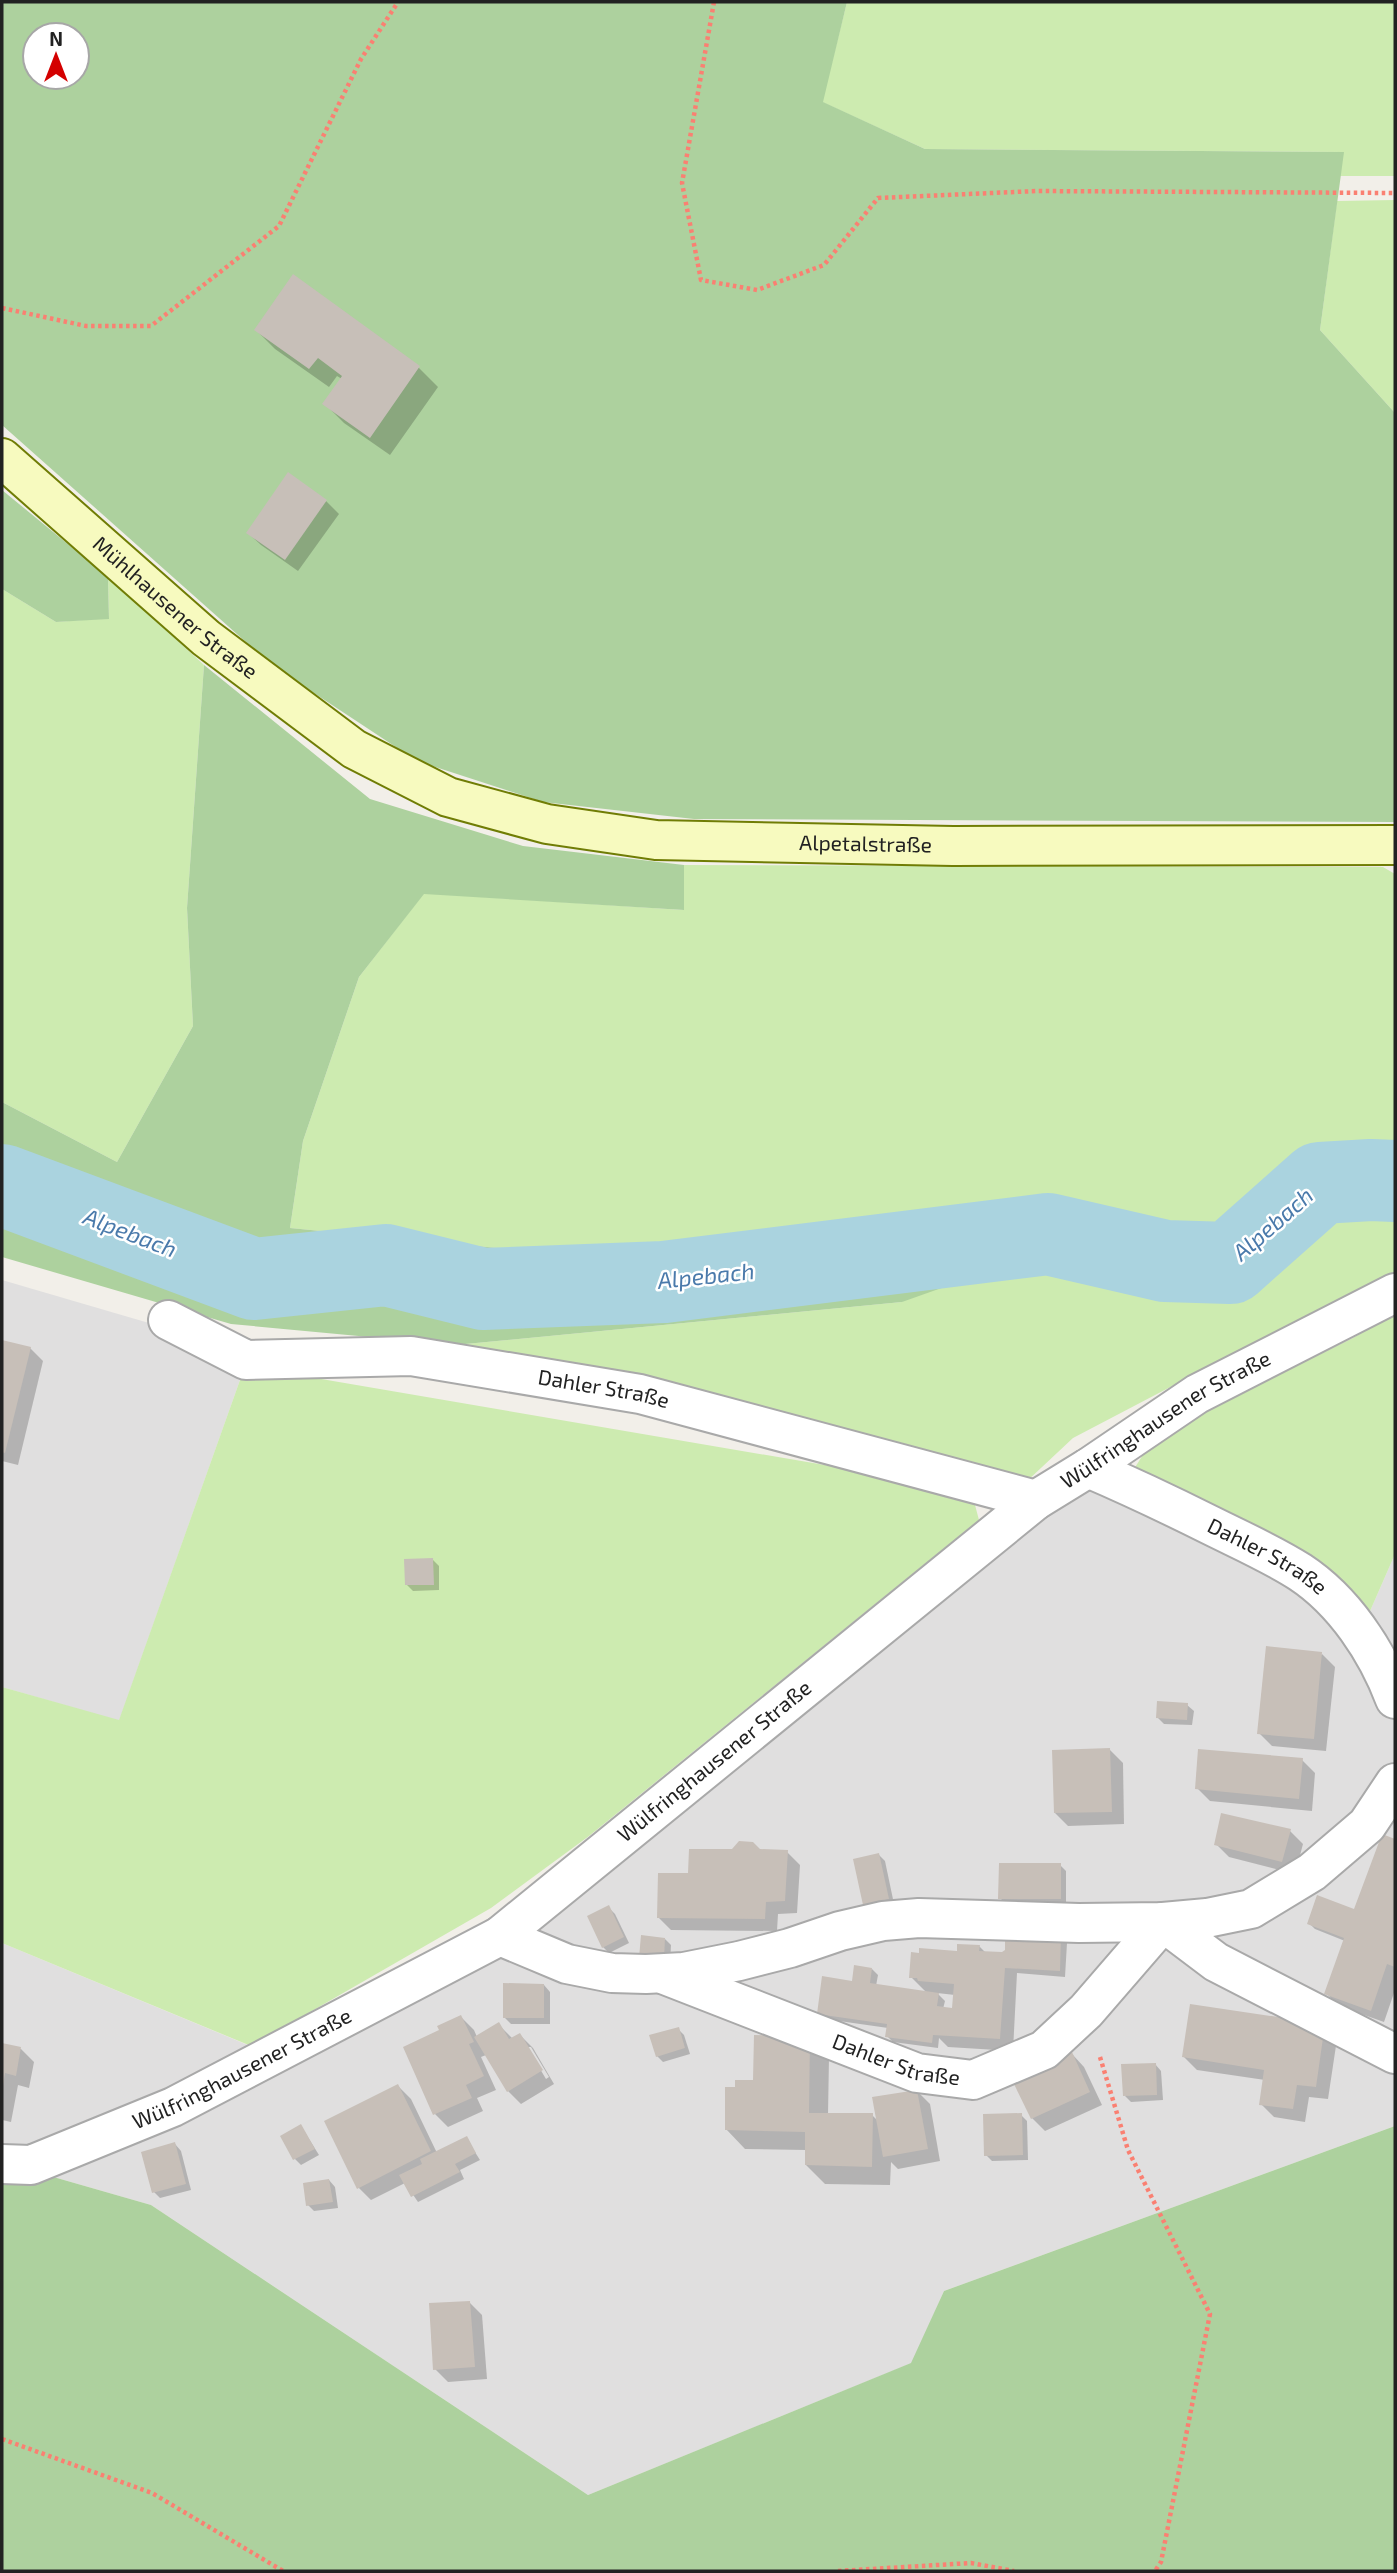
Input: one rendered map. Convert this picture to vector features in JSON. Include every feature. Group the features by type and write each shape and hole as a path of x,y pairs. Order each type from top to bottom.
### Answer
{"main road":[{"name":"Mühlhausener Straße","path":"2,458 206,638 354,749"},
{"name":"Alpetalstraße","path":"354,749 448,797 547,824 656,840 953,846 1395,845"}],"street":[{"name":"Wülfringhausener Straße","path":"2,2164 31,2165 173,2107 500,1936 1036,1500 1196,1394 1395,1293"},
{"name":"Dahler Straße","path":"168,1320 246,1360 411,1356 640,1394 1036,1500"},
{"name":"Dahler Straße","path":"1088,1468 1146,1493 1275,1557 1303,1574 1350,1620 1384,1669 1395,1699"},
{"name":"Dahler Straße","path":"500,1936 567,1964 612,1973 663,1974 739,1961 883,1921 919,1918 1079,1923 1207,1919 1251,1909 1312,1872 1367,1825 1395,1783"},
{"name":"Dahler Straße","path":"663,1974 917,2073 973,2080 1044,2050 1086,2011 1163,1922"},
{"path":"1163,1922 1216,1962 1395,2054"}],"path":[{"path":"2,308 86,327 151,327 279,226 361,60 398,2"},
{"path":"715,2 682,183 701,281 757,290 824,265 878,198 1037,191 1341,195 1395,193"},
{"path":"1086,2011 1128,2150 1210,2314 1161,2562 1155,2571"},
{"path":"2,2439 152,2493 283,2571"},
{"path":"838,2571 971,2563 1014,2571"}],"shaded area":[{"path":"2,1280 166,1328 245,1366 119,1721 2,1687"},
{"path":"1090,1478 1367,1618 1395,1554 1395,2126 944,2291 912,2363 588,2495 151,2205 36,2172 2,2155 2,1943 284,2060 503,1941"}],"green space":[{"path":"2,2 847,2 823,102 925,149 1344,152 1320,330 1395,413 1395,822 694,819 543,802 417,761 273,666 2,425"},
{"path":"847,2 1395,2 1395,176 1340,176 1343,152 925,149 822,102"},
{"path":"1395,200 1395,413 1320,330 1337,201"},
{"path":"2,490 108,577 109,619 56,622 2,589"},
{"path":"108,577 204,665 187,908 193,1026 117,1162 2,1102 2,589 56,622 109,618"},
{"path":"204,665 370,799 523,846 684,865 684,910 424,894 359,977 303,1141 290,1228 581,1256 954,1216 981,1274 902,1302 455,1345 231,1324 2,1257 2,1102 117,1162 193,1026 187,908"},
{"path":"684,865 1383,867 1395,874 1395,1274 1308,1315 1073,1438 1026,1482 455,1345 902,1302 954,1217 581,1256 290,1228 303,1141 359,977 424,893 683,910"},
{"path":"1395,1313 1395,1554 1367,1618 1134,1469 1146,1450 1199,1414 1353,1338"},
{"path":"245,1366 971,1490 979,1520 589,1836 491,1908 251,2046 2,1943 2,1687 119,1720"},
{"path":"1395,2126 1395,2571 2,2571 2,2171 36,2172 151,2205 588,2495 911,2363 944,2291"}],"building":[{"path":"293,274 420,366 370,438 322,404 342,376 318,358 309,369 254,330"},
{"path":"288,472 327,500 285,560 246,533"},
{"path":"2,1340 31,1347 5,1453 2,1452"},
{"path":"433,1558 434,1585 405,1585 404,1559"},
{"path":"1266,1646 1322,1652 1314,1739 1257,1734"},
{"path":"1157,1701 1188,1703 1187,1720 1156,1718"},
{"path":"1110,1748 1112,1812 1054,1813 1052,1750"},
{"path":"1198,1749 1303,1758 1299,1799 1195,1789"},
{"path":"1221,1813 1291,1829 1282,1862 1214,1845"},
{"path":"1382,1834 1395,1839 1395,1967 1387,1964 1371,2011 1324,1994 1344,1938 1307,1924 1317,1895 1354,1909"},
{"path":"739,1841 753,1842 760,1849 788,1850 785,1901 766,1902 765,1919 657,1918 658,1873 688,1873 689,1849 732,1849"},
{"path":"879,1853 889,1899 863,1905 853,1859"},
{"path":"999,1863 1061,1863 1061,1899 998,1899"},
{"path":"609,1905 624,1937 602,1948 587,1916"},
{"path":"1005,1932 1061,1935 1060,1971 1005,1968 1000,2039 933,2035 932,2043 885,2037 887,2024 817,2014 822,1976 852,1981 854,1965 872,1968 870,1983 939,1993 937,2006 952,2008 954,1984 909,1978 911,1952 919,1953 919,1948 957,1951 957,1944 980,1945 979,1951 1002,1952 1005,1950"},
{"path":"641,1935 665,1938 664,1959 639,1958"},
{"path":"503,1983 544,1984 544,2018 503,2018"},
{"path":"1190,2004 1325,2024 1316,2087 1297,2085 1293,2109 1259,2105 1264,2070 1182,2057"},
{"path":"461,2015 474,2042 469,2044 484,2076 466,2085 472,2098 433,2115 403,2047 439,2030 437,2026"},
{"path":"499,2022 509,2039 520,2033 543,2070 507,2092 474,2037"},
{"path":"679,2027 685,2048 656,2057 649,2035"},
{"path":"754,2035 810,2036 809,2113 873,2113 872,2167 805,2165 805,2132 725,2130 725,2087 735,2087 735,2080 753,2080"},
{"path":"2,2043 21,2047 16,2076 5,2073 3,2086"},
{"path":"1072,2052 1090,2092 1031,2119 1012,2080"},
{"path":"1156,2063 1157,2095 1123,2096 1121,2064"},
{"path":"398,2084 431,2151 357,2189 324,2121"},
{"path":"917,2090 928,2149 883,2157 872,2097"},
{"path":"1022,2113 1023,2155 984,2156 983,2114"},
{"path":"301,2124 315,2149 293,2160 280,2136"},
{"path":"467,2136 476,2153 455,2164 460,2172 411,2197 399,2175 422,2164 420,2159"},
{"path":"175,2142 186,2184 152,2193 141,2152"},
{"path":"329,2179 333,2202 306,2206 303,2183"},
{"path":"470,2301 475,2367 433,2370 429,2303"}],"waterway":[{"name":"Alpebach","path":"2,1185 254,1279 386,1265 483,1289 664,1282 1048,1234 1165,1261 1230,1263 1320,1183 1395,1181"}]}
